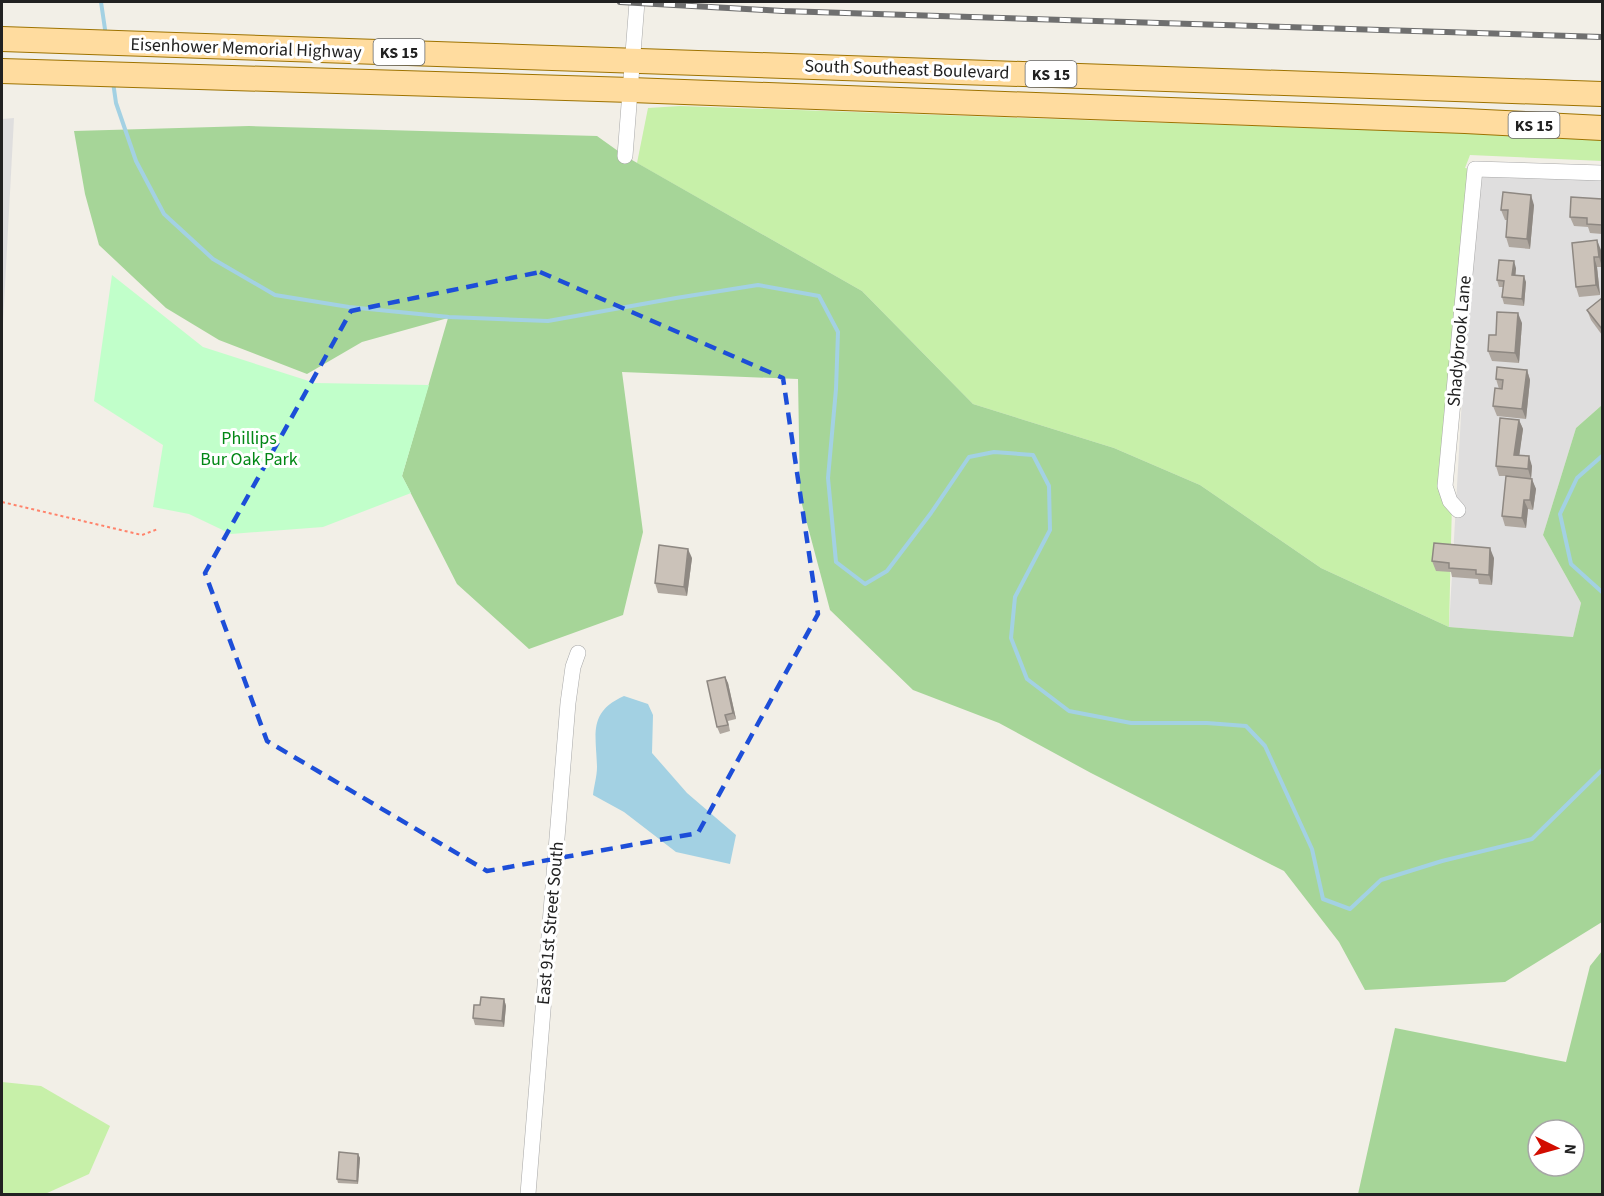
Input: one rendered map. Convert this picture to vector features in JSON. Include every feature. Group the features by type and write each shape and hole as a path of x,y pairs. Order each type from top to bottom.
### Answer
{"main road":[{"name":"Eisenhower Memorial Highway","path":"2,39 164,46 634,59"},
{"name":"South Southeast Boulevard","path":"634,59 1602,94"},
{"name":"Eisenhower Memorial Highway","path":"2,71 631,90"},
{"name":"South Southeast Boulevard","path":"631,90 1602,128"}],"street":[{"path":"625,156 637,2"},
{"name":"Shadybrook Lane","path":"1458,510 1450,501 1445,486 1475,169 1602,173"},
{"name":"East 91st Street South","path":"528,1194 568,703 573,667 578,653"}],"path":[{"path":"2,502 142,535 158,529"}],"highlighted area":[{"path":"540,272 783,378 818,614 698,833 487,871 267,741 205,573 351,311"}],"shaded area":[{"path":"14,118 2,342 2,119"},
{"path":"1475,169 1602,173 1602,405 1576,428 1543,535 1581,603 1573,637 1449,627"}],"green space":[{"path":"680,106 1602,138 1602,161 1470,155 1465,168 1475,169 1455,378 1449,627 1321,568 1200,485 1114,448 973,404 862,291 637,163 648,108"},
{"path":"249,126 597,136 625,156 862,291 973,404 1114,448 1200,485 1321,568 1449,627 1573,637 1581,603 1543,535 1576,428 1602,405 1602,922 1505,982 1365,990 1339,942 1284,871 1091,773 999,723 913,690 830,610 800,497 798,379 622,372 643,532 623,615 529,649 457,584 402,476 448,318 362,342 307,374 219,340 166,308 99,245 85,194 74,131"},
{"name":"Phillips Bur Oak Park","path":"112,275 203,347 315,383 429,385 402,476 411,493 323,527 231,534 189,514 153,507 163,445 94,401"},
{"path":"1602,951 1602,1194 1358,1194 1395,1028 1566,1062 1590,966"},
{"path":"2,1082 41,1086 110,1126 89,1174 45,1194 2,1194"}],"water":[{"path":"624,696 648,704 653,715 652,753 687,793 736,835 730,864 676,852 624,812 593,795 597,770 596,734 599,717 612,702"}],"building":[{"path":"1503,192 1531,195 1527,239 1506,237 1508,210 1501,210"},
{"path":"1571,197 1602,199 1602,225 1587,224 1587,218 1570,217"},
{"path":"1597,240 1599,257 1594,257 1596,285 1576,287 1572,243"},
{"path":"1499,260 1514,261 1512,275 1524,276 1522,299 1502,297 1504,281 1497,280"},
{"path":"1602,298 1602,329 1587,310"},
{"path":"1497,312 1518,313 1515,353 1488,351 1489,335 1496,335"},
{"path":"1497,367 1527,370 1522,409 1493,406 1495,388 1502,389 1503,380 1496,379"},
{"path":"1500,418 1519,420 1514,455 1529,456 1528,469 1496,466"},
{"path":"1506,476 1532,479 1530,500 1524,500 1522,518 1502,516"},
{"path":"1434,543 1490,548 1489,575 1476,574 1476,570 1449,568 1449,563 1432,561"},
{"path":"659,545 688,549 684,587 655,583"},
{"path":"725,677 733,713 725,715 728,725 717,727 707,681"},
{"path":"481,997 504,999 502,1021 473,1018 474,1005 480,1005"},
{"path":"339,1152 358,1154 357,1181 337,1179"}],"waterway":[{"path":"101,2 106,36"},
{"path":"113,82 116,103 136,161 164,214 213,259 275,295 349,307 449,317 548,321 758,285 819,296 838,332 836,389 828,478 836,562 865,584 887,571 931,513 969,457 994,452 1033,455 1049,486 1050,530 1015,597 1011,638 1027,679 1069,711 1131,723 1207,723 1246,726 1265,746 1312,849 1323,899 1350,909 1381,880 1442,861 1532,839 1602,770"},
{"path":"1602,456 1577,478 1560,514 1571,564 1602,592"}],"railway":[{"path":"620,2 783,11 1602,37"}]}
